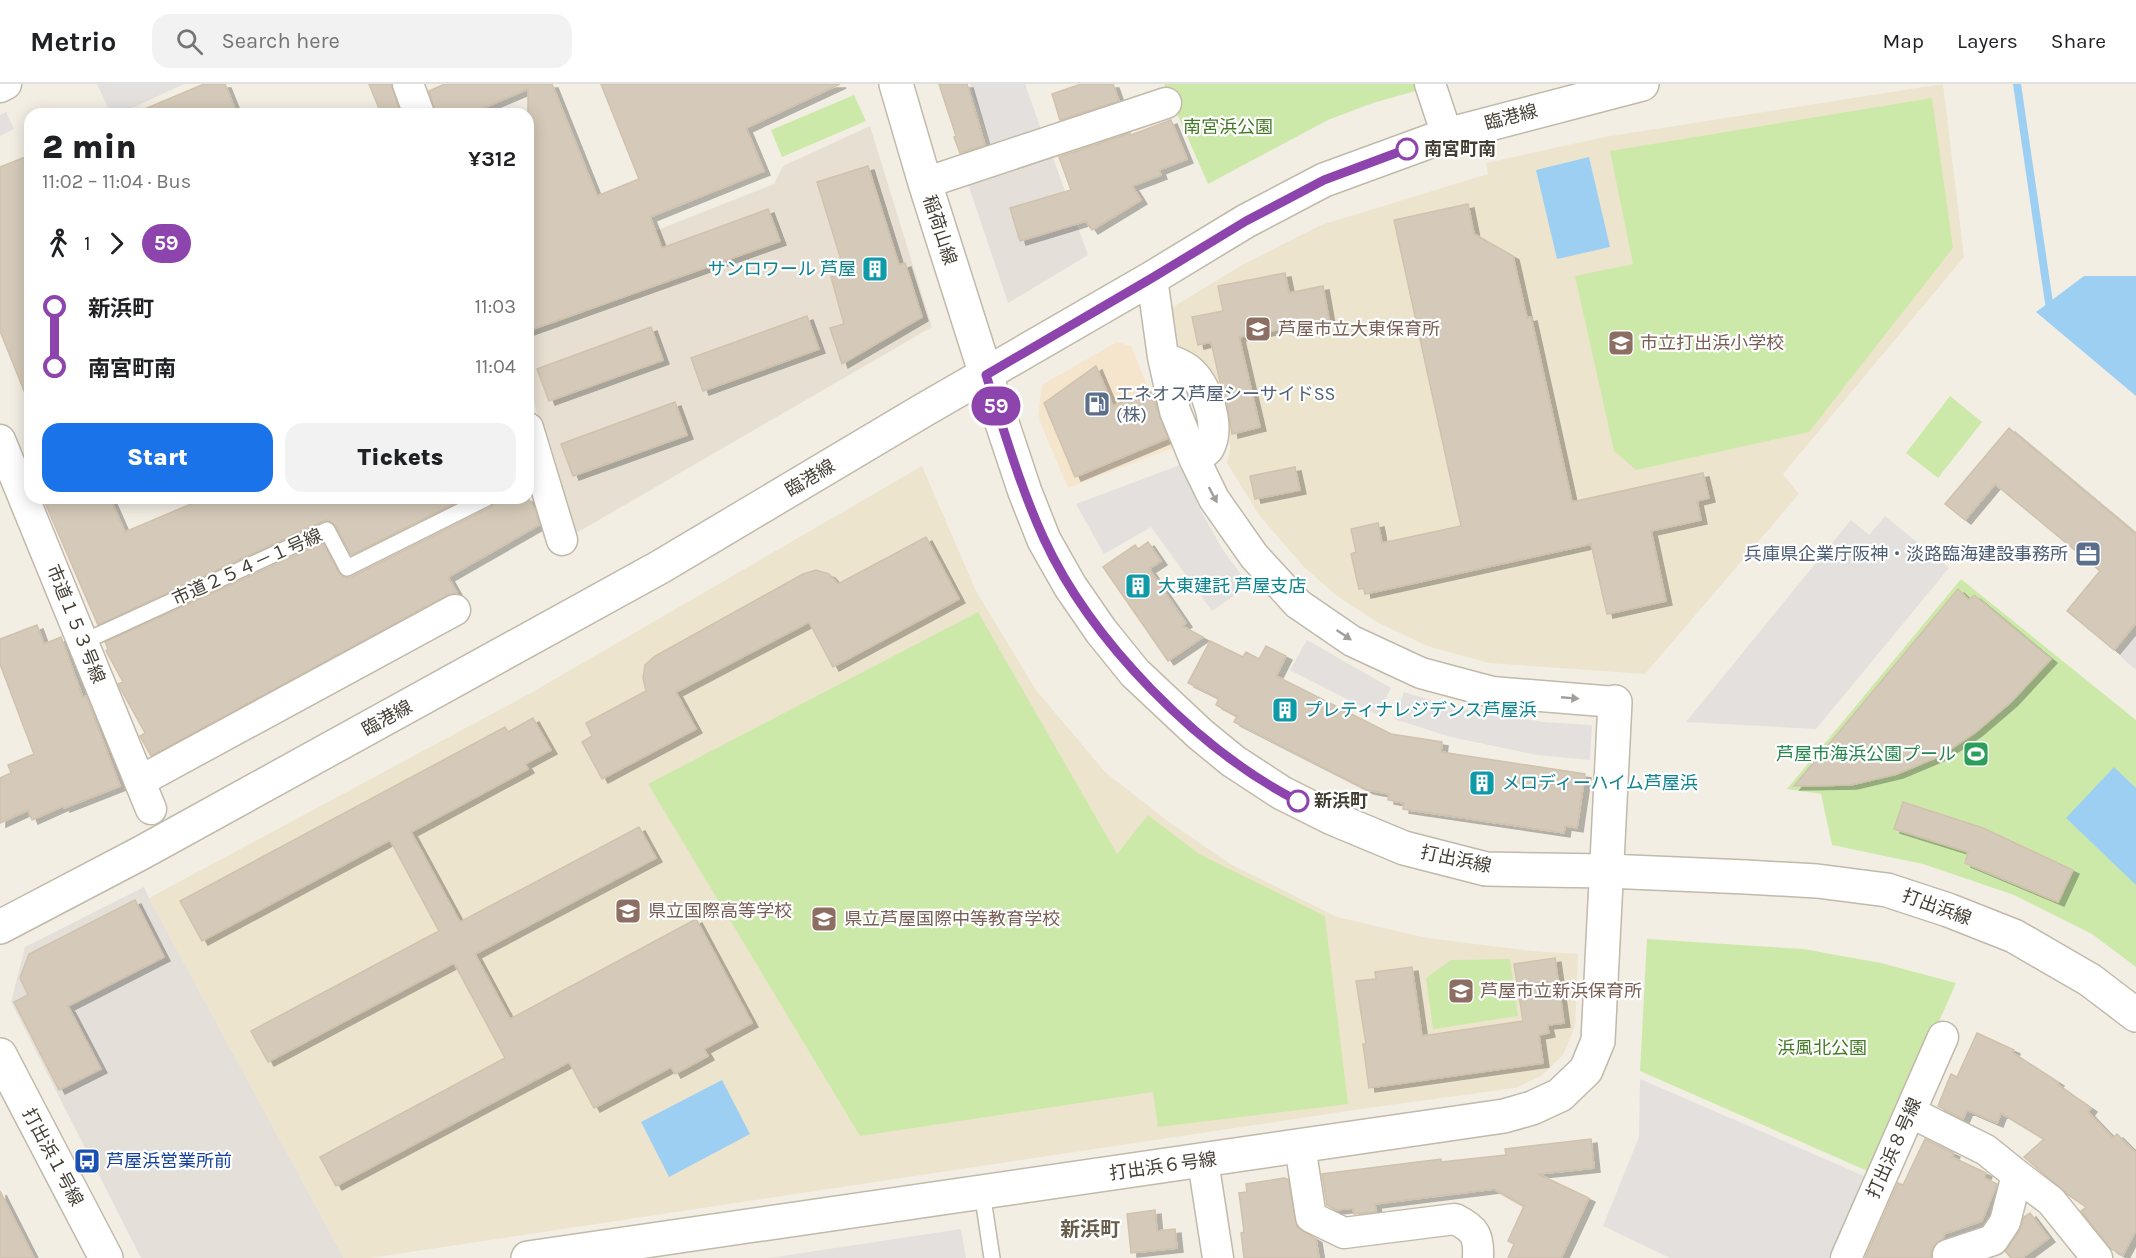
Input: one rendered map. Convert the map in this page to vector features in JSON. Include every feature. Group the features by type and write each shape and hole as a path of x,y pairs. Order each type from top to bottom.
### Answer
{"street":[{"path":"0,87 6,84"},
{"path":"408,84 417,108"},
{"name":"稲荷山線","path":"896,84 986,375"},
{"path":"1430,84 1447,135"},
{"name":"臨港線","path":"0,927 141,853 650,573 1246,221 1324,180 1447,135 1642,84"},
{"path":"925,183 1166,103"},
{"path":"1152,278 1163,357 1175,411 1195,460 1214,499 1254,556 1298,604 1352,641 1421,673 1492,692 1615,702"},
{"name":"打出浜線","path":"986,375 1025,492 1044,540 1070,586 1101,631 1136,673 1200,734 1233,761 1282,793 1332,818 1404,848 1486,869 1607,871 1817,881 1887,890 1948,910 2014,936 2090,980 2136,1015"},
{"name":"市道１５３号線","path":"10,456 24,492"},
{"path":"535,475 562,540"},
{"name":"市道１５３号線","path":"29,504 151,809"},
{"path":"140,781 456,610"},
{"name":"打出浜６号線","path":"528,1258 1504,1116 1532,1108 1560,1095 1586,1070 1598,1041 1615,702"},
{"name":"打出浜８号線","path":"1846,1258 1943,1037"},
{"name":"打出浜１号線","path":"0,1055 106,1258"},
{"path":"1910,1112 1986,1150 2050,1201 2097,1258"},
{"path":"1300,1146 1311,1217 1344,1233 1455,1219 1471,1227 1478,1241 1478,1258"},
{"path":"1203,1161 1218,1258"},
{"path":"1948,1255 1993,1240 2005,1222 2017,1175"}],"lane":[{"name":"市道２５４－１号線","path":"83,642 327,530 347,568 476,504"},
{"path":"982,1192 992,1258"}],"shaded area":[{"path":"97,84 184,84 132,108 108,108"},
{"path":"970,84 1025,84 1042,132 992,149"},
{"name":"市立打出浜小学校","path":"1943,84 1964,257 1783,474 1799,494 1645,674 1489,663 1427,646 1377,622 1337,596 1303,566 1259,515 1227,463 1230,449 1229,432 1220,432 1172,348 1168,310 1242,265 1321,225 1488,174 1486,163 1604,137"},
{"path":"6,112 14,129 0,136 0,115"},
{"path":"870,126 932,327 573,535 534,402 534,279 774,184 783,166"},
{"path":"1052,155 1088,255 1008,303 967,181"},
{"name":"エネオス芦屋シーサイドSS (株)","path":"1117,342 1131,346 1173,448 1068,488 1038,417 1042,385"},
{"path":"1180,465 1201,511 1223,550 1249,585 1212,611 1151,527 1104,554 1076,504"},
{"path":"922,466 976,591 1036,690 1105,772 1169,822 1232,865 1337,917 1427,938 1532,951 1578,954 1575,1027 1563,1055 1541,1076 1515,1088 1361,1109 370,1258 344,1258 149,898 529,694"},
{"path":"1885,516 1949,568 1816,729 1686,722 1851,520 1869,535"},
{"path":"2136,635 2136,670 2120,656"},
{"path":"1307,640 1391,688 1378,715 1290,670"},
{"path":"1404,692 1458,708 1543,722 1592,725 1590,760 1537,755 1451,737 1394,719"},
{"path":"144,887 344,1258 141,1258 11,1002 25,947"},
{"path":"1640,1079 1871,1179 1833,1258 1670,1258 1603,1226 1639,1137"},
{"path":"961,1229 966,1258 769,1258"}],"green space":[{"name":"南宮浜公園","path":"1164,84 1425,84 1426,88 1373,103 1328,120 1208,184"},
{"path":"854,95 866,121 782,157 771,130"},
{"path":"1932,98 1953,248 1809,432 1636,470 1614,451 1575,276 1633,264 1610,151"},
{"path":"1950,396 1982,422 1938,478 1906,453"},
{"name":"芦屋市海浜公園プール","path":"1961,579 2136,720 2136,967 2092,934 2014,895 1923,864 1832,845 1821,794 1787,789"},
{"path":"978,612 1117,854 1148,815 1199,854 1325,916 1348,1104 1158,1127 1153,1092 860,1136 648,784"},
{"name":"浜風北公園","path":"1647,939 1803,949 1881,963 1956,983 1872,1173 1640,1071"},
{"path":"1510,959 1518,1016 1433,1029 1426,978 1451,960"}],"water":[{"path":"1589,157 1610,247 1557,259 1536,170"},
{"path":"2084,276 2136,276 2136,396 2036,312"},
{"path":"2114,767 2136,788 2136,885 2066,818"},
{"path":"722,1080 750,1134 669,1177 641,1122"}],"building":[{"path":"204,84 225,84 235,108 147,108"},
{"path":"369,84 391,84 399,108 379,108"},
{"path":"445,84 552,84 597,196 639,179 601,84 840,84 746,128 764,171 650,217 662,248 768,209 780,241 534,329 534,108 528,108 528,89 483,108 434,108 429,91"},
{"path":"939,84 967,84 985,145 960,153"},
{"path":"1081,84 1113,84 1119,101 1060,120 1052,94"},
{"path":"1171,120 1187,159 1159,170 1161,175 1132,186 1141,200 1092,230 1086,221 1020,241 1010,208 1071,190 1059,157"},
{"path":"24,157 24,391 0,331 0,167"},
{"name":"サンロワール 芦屋","path":"868,166 899,265 905,263 922,317 842,364 830,328 844,324 831,277 845,273 817,182"},
{"path":"1468,204 1474,234 1513,256 1527,318 1531,317 1572,502 1703,473 1709,498 1697,501 1701,520 1651,531 1666,601 1607,614 1591,544 1365,594 1364,588 1359,589 1351,554 1356,552 1351,529 1378,523 1382,543 1461,526 1394,220"},
{"path":"1285,273 1289,293 1323,286 1329,320 1239,337 1260,427 1232,434 1227,402 1211,342 1198,345 1192,317 1223,311 1218,286"},
{"path":"807,316 819,349 703,391 691,358"},
{"path":"651,327 663,360 549,401 537,369"},
{"name":"エネオス芦屋シーサイドSS (株)","path":"1096,366 1113,406 1150,390 1168,438 1075,477 1044,403"},
{"path":"675,402 687,435 573,476 561,444"},
{"path":"2009,428 2136,534 2136,623 2114,650 2067,611 2100,571 1995,484 1965,520 1945,504"},
{"path":"1295,467 1300,490 1255,499 1250,476"},
{"path":"46,504 113,504 125,532 191,504 453,504 351,555 335,525 328,520 323,521 98,625"},
{"path":"493,504 531,504 539,525 448,577 457,593 447,595 151,756 140,736 145,733 118,684 123,682 106,651 108,649 105,642 323,543 339,573 346,578 351,577"},
{"path":"926,537 959,599 833,667 809,622 676,692 696,729 602,779 582,742 592,736 586,723 646,691 643,678 645,665 655,656 803,574 816,570 829,574 838,584"},
{"name":"大東建託 芦屋支店","path":"1148,542 1161,561 1149,569 1186,623 1182,626 1203,637 1168,661 1103,567 1135,545 1138,549"},
{"path":"1958,589 1969,600 1974,595 2051,659 2011,702 1976,732 1940,756 1897,774 1851,785 1794,786"},
{"path":"37,625 44,644 61,637 83,698 86,696 120,786 64,808 63,806 32,820 28,810 0,823 0,778 11,773 8,765 34,754 0,664 0,639"},
{"path":"1210,641 1243,657 1246,652 1259,659 1266,646 1286,656 1276,676 1391,734 1442,742 1441,752 1585,774 1577,828 1565,826 1564,833 1403,809 1404,803 1388,800 1389,794 1368,790 1234,722 1237,716 1216,705 1219,698 1188,683"},
{"path":"533,718 551,750 525,764 528,769 411,832 460,922 639,827 656,858 475,954 510,1019 696,919 752,1023 704,1049 708,1056 675,1074 671,1067 594,1108 569,1062 336,1186 320,1157 505,1058 454,963 268,1062 251,1031 439,931 390,840 202,941 180,901 505,727 508,732"},
{"path":"1903,802 1983,828 2073,870 2058,902 1965,863 1968,852 1894,829"},
{"path":"135,900 164,957 68,1006 101,1069 59,1090 14,1002 28,995 20,978 29,954"},
{"path":"1555,958 1564,1023 1547,1025 1549,1033 1539,1035 1543,1063 1369,1088 1363,1044 1366,1044 1356,981 1376,979 1375,972 1412,967 1422,1036 1523,1021 1514,964"},
{"path":"1977,1033 2014,1050 2013,1053 2058,1082 2057,1084 2091,1108 2088,1112 2113,1138 2117,1134 2136,1153 2136,1230 2123,1255 2111,1249 2081,1211 2086,1207 2067,1194 2024,1157 2044,1139 2001,1113 1997,1123 1967,1110 1963,1119 1938,1106 1951,1074 1957,1077"},
{"path":"1591,1139 1594,1168 1538,1174 1589,1198 1561,1258 1508,1258 1514,1244 1508,1241 1524,1206 1494,1189 1375,1204 1376,1212 1354,1214 1353,1208 1336,1210 1327,1205 1322,1174 1441,1159 1441,1162 1506,1155 1505,1149"},
{"path":"1925,1139 1954,1153 1952,1157 1986,1173 1984,1178 1997,1184 1982,1221 1944,1234 1943,1239 1935,1244 1931,1251 1931,1258 1865,1258 1898,1183 1903,1185"},
{"path":"1288,1179 1297,1227 1316,1239 1319,1258 1244,1258 1241,1233 1244,1232 1239,1193 1247,1192 1246,1184"},
{"path":"0,1191 34,1258 0,1258"},
{"path":"1155,1210 1157,1231 1175,1229 1177,1248 1131,1253 1127,1214"},
{"path":"2030,1213 2049,1238 2022,1258 2011,1258 2005,1251 2019,1232 2024,1217"}],"waterway":[{"path":"2017,84 2049,303"}],"bus line":[{"name":"59","path":"1298,801 1233,761 1200,734 1136,673 1101,631 1070,586 1044,540 1025,492 986,375 1246,221 1324,180 1407,149"}],"place":[{"name":"南宮町南","path":"1407,149"},
{"name":"サンロワール 芦屋","path":"875,269"},
{"name":"芦屋市立大東保育所","path":"1258,329"},
{"name":"市立打出浜小学校","path":"1621,343"},
{"name":"エネオス芦屋シーサイドSS (株)","path":"1097,404"},
{"name":"兵庫県企業庁阪神・淡路臨海建設事務所","path":"2088,554"},
{"name":"大東建託 芦屋支店","path":"1138,586"},
{"name":"プレティナレジデンス芦屋浜","path":"1285,710"},
{"name":"芦屋市海浜公園プール","path":"1976,754"},
{"name":"メロディーハイム芦屋浜","path":"1482,783"},
{"name":"新浜町","path":"1298,801"},
{"name":"県立国際高等学校","path":"628,911"},
{"name":"県立芦屋国際中等教育学校","path":"824,919"},
{"name":"芦屋市立新浜保育所","path":"1461,991"},
{"name":"芦屋浜営業所前","path":"87,1161"}],"district":[{"name":"新浜町","path":"1090,1229"}]}
